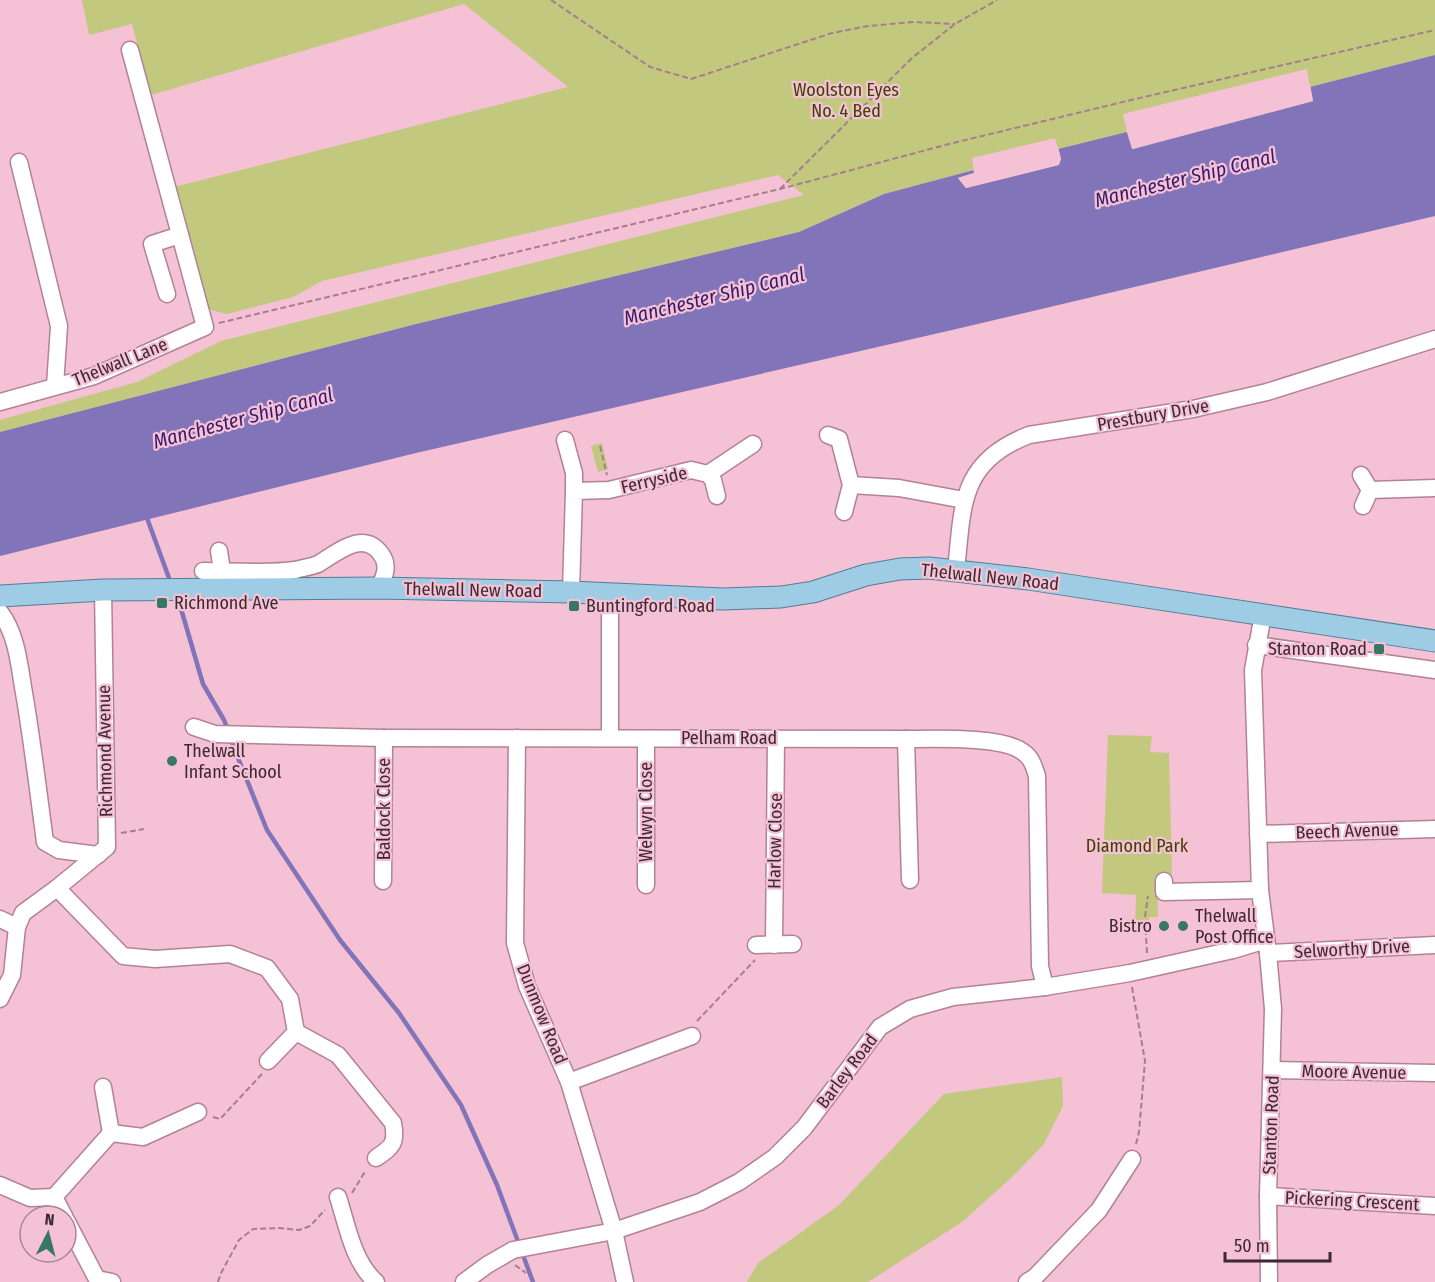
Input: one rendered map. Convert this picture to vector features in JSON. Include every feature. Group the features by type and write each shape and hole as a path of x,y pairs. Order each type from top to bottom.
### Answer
{"main road":[{"name":"Thelwall New Road","path":"0,596 103,590 379,588 610,593 723,599 782,597 813,592 866,575 929,568 1263,614 1435,641"}],"street":[{"path":"130,50 205,327"},
{"path":"19,162 59,326 56,386"},
{"path":"167,294 152,243 180,235"},
{"name":"Thelwall Lane","path":"0,402 94,376 205,327"},
{"name":"Prestbury Drive","path":"956,570 964,500 985,462 1005,446 1029,435 1193,409 1267,392 1435,339"},
{"path":"840,435 851,485 844,512"},
{"path":"566,440 574,473 571,592"},
{"path":"708,474 753,444"},
{"name":"Ferryside","path":"574,491 609,490 691,470 708,474 713,480 717,496"},
{"path":"1361,475 1370,490"},
{"path":"851,485 899,488 964,500"},
{"path":"1370,490 1435,488"},
{"path":"1363,506 1370,490"},
{"path":"203,572 294,570 316,565 342,548 362,542 375,546 384,557 387,571 379,588"},
{"path":"219,551 222,571"},
{"name":"Richmond Avenue","path":"17,927 24,913 107,847 103,590"},
{"path":"610,593 610,737"},
{"path":"0,612 17,651 28,711 45,842 59,850 98,855"},
{"path":"1263,614 1256,645 1435,670"},
{"name":"Stanton Road","path":"1256,645 1253,670 1260,890 1273,1009 1268,1196 1269,1282"},
{"name":"Pelham Road","path":"194,727 219,734 239,735 384,738 955,739 1013,746 1024,752 1033,763 1036,776 1040,966 1045,987"},
{"name":"Baldock Close","path":"383,881 384,738"},
{"name":"Dunmow Road","path":"517,738 515,943 527,986 569,1082 614,1231 625,1282"},
{"name":"Harlow Close","path":"774,945 776,738"},
{"name":"Welwyn Close","path":"646,739 646,885"},
{"path":"906,739 910,880"},
{"name":"Beech Avenue","path":"1258,834 1435,829"},
{"path":"1164,881 1164,892 1260,890"},
{"path":"57,888 123,956 155,959 230,954 267,968 290,999 296,1032"},
{"path":"0,919 17,927 12,975 0,999"},
{"path":"756,945 793,944"},
{"name":"Selworthy Drive","path":"1267,946 1435,945"},
{"name":"Barley Road","path":"464,1282 487,1265 521,1248 614,1231 700,1202 739,1182 775,1157 804,1128 880,1027 910,1009 953,997 1045,987 1130,973 1233,950 1267,946"},
{"path":"268,1061 296,1032"},
{"path":"296,1032 338,1055 393,1123 396,1136 391,1147 376,1158"},
{"path":"569,1082 692,1036"},
{"name":"Moore Avenue","path":"1272,1070 1435,1073"},
{"path":"103,1087 111,1133"},
{"path":"111,1133 143,1137 198,1112"},
{"path":"0,1185 30,1198 54,1197 111,1133"},
{"path":"1033,1281 1099,1210 1132,1159"},
{"name":"Pickering Crescent","path":"1268,1196 1435,1206"},
{"path":"54,1197 58,1204"},
{"path":"338,1197 356,1254 369,1276 376,1282"},
{"path":"78,1242 98,1279 112,1282"}],"path":[{"path":"552,0 650,67 691,79 831,33 868,26 914,22 955,24"},
{"path":"780,189 912,58 955,24 997,0"},
{"path":"205,327 780,189 1120,102 1435,30"},
{"path":"600,446 609,490"},
{"path":"106,835 144,829"},
{"path":"1149,890 1145,932 1150,969"},
{"path":"692,1036 691,1028 757,958 774,945"},
{"path":"1130,973 1145,1061 1139,1131 1132,1159"},
{"path":"198,1112 220,1119 263,1074 268,1061"},
{"path":"218,1282 239,1240 253,1229 298,1230 310,1226 338,1197 352,1193 376,1158"}],"green space":[{"name":"Woolston Eyes No. 4 Bed","path":"82,0 1435,0 1435,55 1310,87 1307,69 1123,114 1127,132 1058,149 1055,138 972,158 974,170 884,194 799,232 416,324 0,432 0,420 137,382 221,341 804,195 778,175 322,281 293,297 227,314 207,309 174,187 568,87 464,4 151,95 132,24 89,35"},
{"path":"602,443 608,469 598,472 591,446"},
{"name":"Diamond Park","path":"1108,735 1152,736 1150,752 1169,753 1172,874 1157,874 1158,917 1149,917 1150,928 1135,929 1136,895 1102,893"},
{"path":"1062,1077 1063,1106 1044,1144 1012,1177 962,1222 868,1282 747,1282 758,1263 839,1205 944,1094"}],"water":[{"name":"Manchester Ship Canal","path":"1435,55 1435,216 416,453 0,556 0,432 416,324 799,232 884,194 974,170 974,173 958,178 966,188 1058,165 1061,159 1058,149 1127,132 1133,149 1313,101 1310,87"}],"pier":[{"path":"1310,84 1313,101 1132,149 1126,129 1130,131 1134,145 1310,99 1307,87"},
{"path":"1058,146 1061,159 1059,165 966,188 958,178 974,173 973,167 976,168 977,174 963,179 967,185 1056,163 1058,159 1055,149"}],"waterway":[{"path":"147,518 169,578"},
{"path":"179,602 203,684 228,730"},
{"path":"230,738 267,830 340,940 399,1013 461,1105 497,1185 533,1282"}],"place":[{"name":"Richmond Ave","path":"162,603"},
{"name":"Buntingford Road","path":"574,606"},
{"name":"Stanton Road","path":"1379,649"},
{"name":"Thelwall Infant School","path":"172,761"},
{"name":"Bistro","path":"1164,926"},
{"name":"Thelwall Post Office","path":"1183,926"}]}
